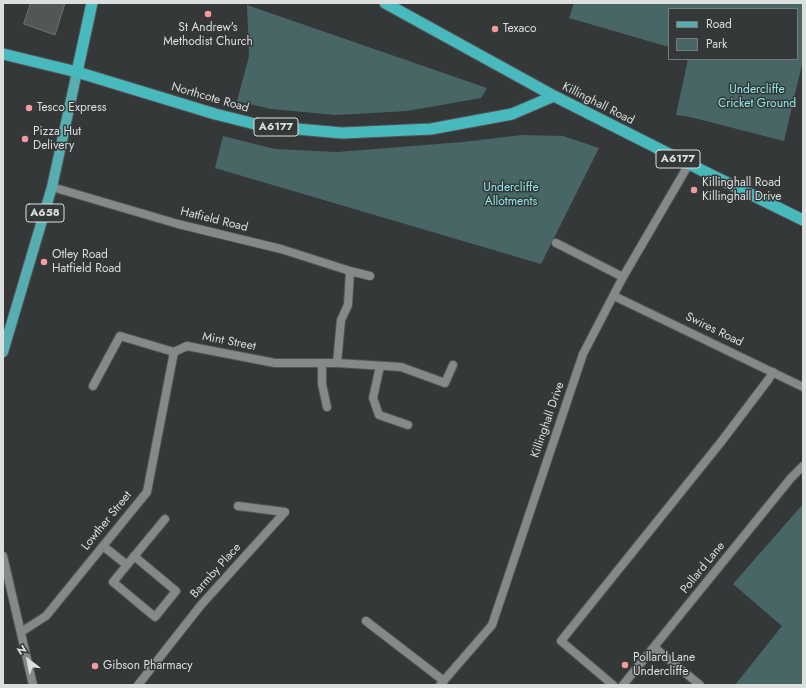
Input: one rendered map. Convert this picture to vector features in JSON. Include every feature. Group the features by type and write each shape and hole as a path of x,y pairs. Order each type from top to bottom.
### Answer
{"highway":[{"name":"A658","path":"77,72 92,3"},
{"name":"Killinghall Road","path":"385,3 554,96 803,220"},
{"name":"Northcote Road","path":"3,54 77,72 215,114 263,126 342,133 431,129 512,114 554,96"}],"main road":[{"name":"A658","path":"4,346 52,187 77,72"}],"street":[{"name":"Killinghall Drive","path":"442,683 492,625 583,354 623,276 689,164"},
{"name":"Hatfield Road","path":"52,187 178,224 281,250 370,276"},
{"path":"556,243 623,276"},
{"path":"337,363 341,320 348,305 350,271"},
{"name":"Swires Road","path":"614,296 803,386"},
{"path":"93,386 120,336 174,352"},
{"name":"Mint Street","path":"174,352 186,346 275,363 337,363 401,367 445,383 453,365"},
{"name":"Lowther Street","path":"21,632 46,616 146,492 174,352"},
{"path":"322,364 322,384 327,407"},
{"path":"380,366 373,398 378,415 408,425"},
{"path":"613,685 561,641 721,442 773,372"},
{"name":"Pollard Lane","path":"623,685 791,478 803,466"},
{"name":"Barmby Place","path":"138,685 201,605 285,512 238,506"},
{"path":"134,556 176,591 155,617 113,582 134,556 165,519"},
{"path":"103,546 127,565"},
{"path":"3,556 33,685"},
{"path":"366,621 442,683"},
{"path":"654,647 700,685"}],"green space":[{"name":"Undercliffe Cricket Ground","path":"574,3 803,3 803,60 784,141 690,117 676,115 688,60 798,60 798,8 668,8 668,47 569,18"},
{"path":"247,5 487,88 481,98 407,111 336,115 271,109 237,101 249,56"},
{"name":"Undercliffe Allotments","path":"522,135 563,136 599,148 541,264 215,168 223,136 275,149 337,152 463,142"},
{"path":"803,504 803,685 735,685 782,626 733,584"}],"building":[{"path":"31,3 65,3 55,35 24,24"}],"place":[{"name":"St Andrew's Methodist Church","path":"208,14"},
{"name":"Texaco","path":"495,29"},
{"name":"Tesco Express","path":"29,108"},
{"name":"Pizza Hut Delivery","path":"25,139"},
{"name":"Killinghall Road Killinghall Drive","path":"694,190"},
{"name":"Otley Road Hatfield Road","path":"44,262"},
{"name":"Pollard Lane Undercliffe","path":"625,665"},
{"name":"Gibson Pharmacy","path":"95,666"}]}
